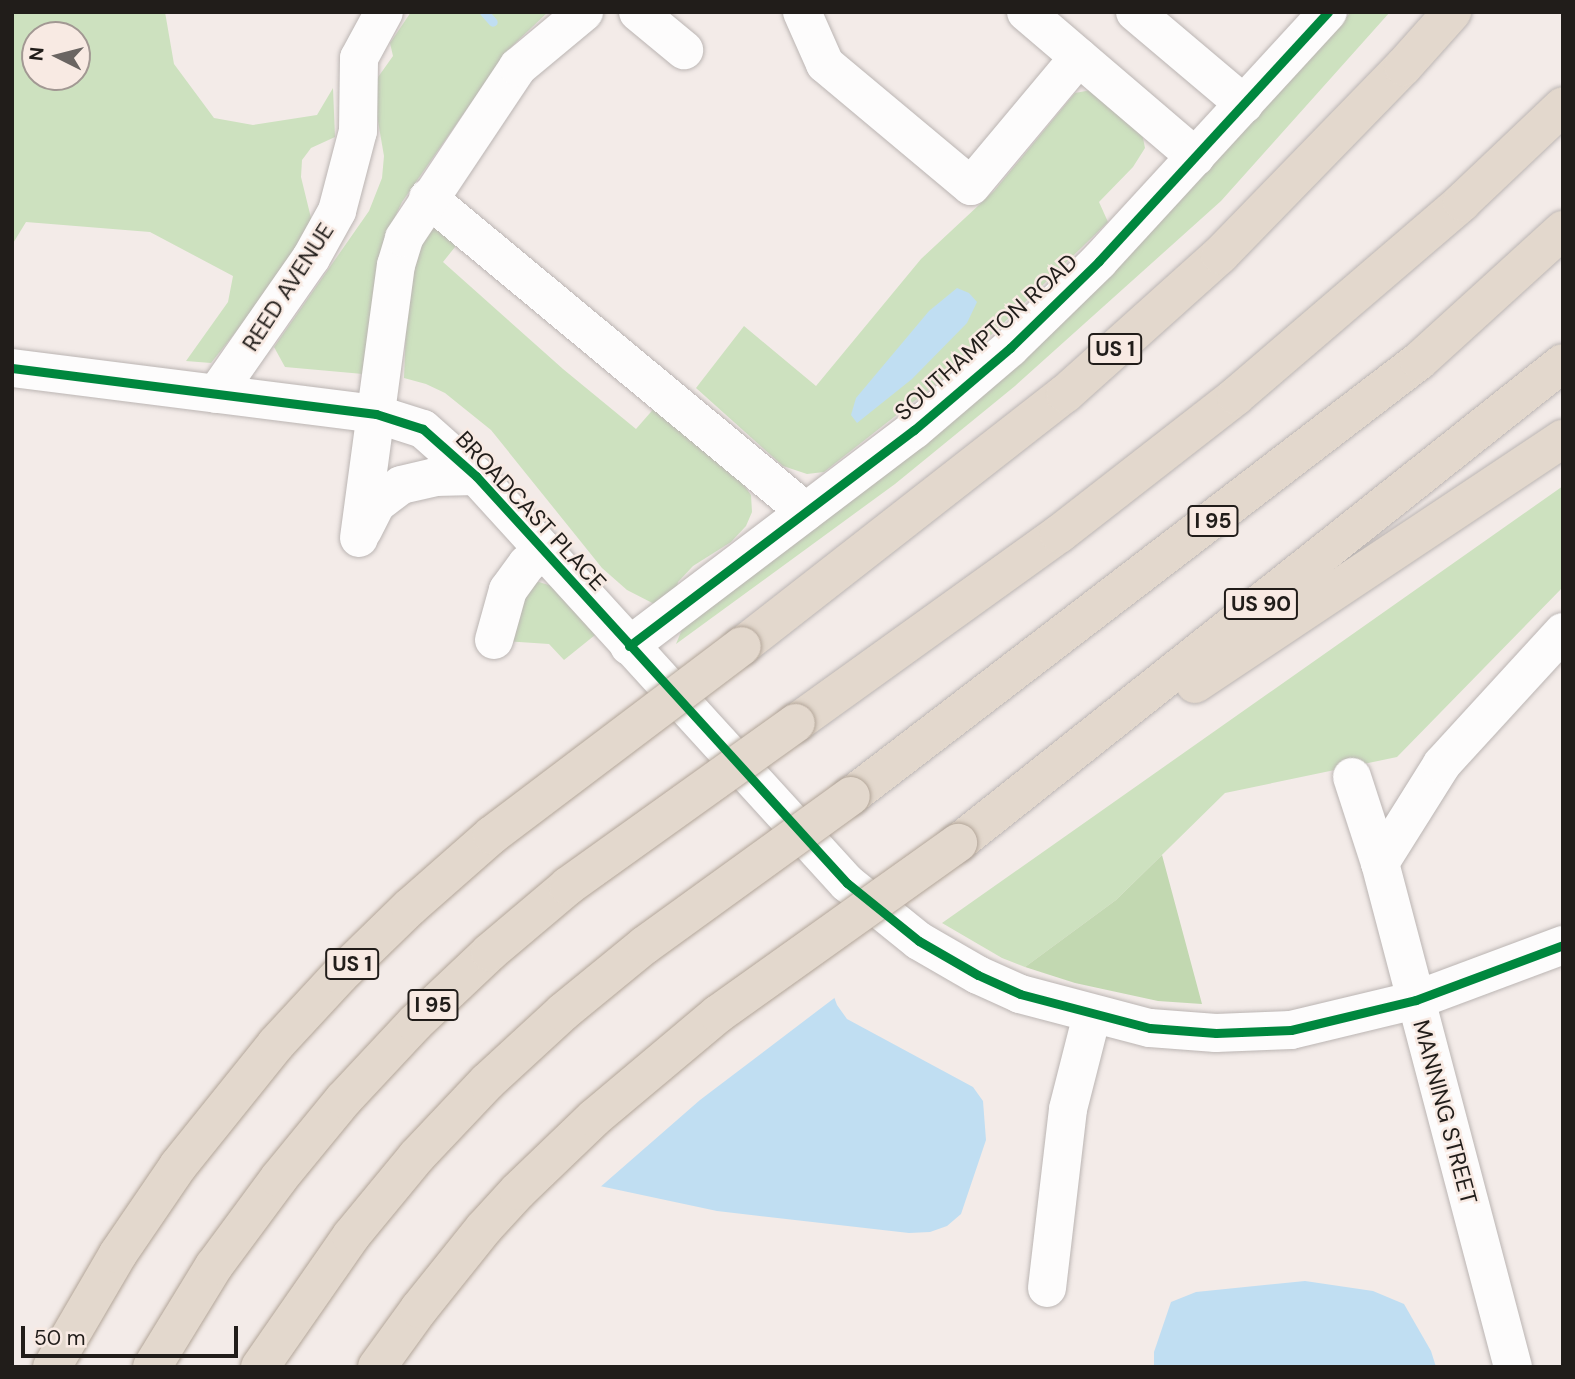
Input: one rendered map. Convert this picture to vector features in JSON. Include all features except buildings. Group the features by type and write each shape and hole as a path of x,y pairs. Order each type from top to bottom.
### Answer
{"highway":[{"name":"US 1","path":"52,1367 118,1254 178,1166 268,1054 340,975 410,907 492,835 742,646 1065,394 1220,255 1403,67 1452,12"},
{"name":"I 95","path":"152,1367 214,1266 272,1187 344,1099 415,1023 490,952 568,886 1059,534 1236,396 1462,202 1563,106"},
{"name":"I 95","path":"260,1367 351,1236 417,1156 487,1082 573,1003 645,944 851,796 1419,361 1563,230"},
{"name":"US 90","path":"958,843 1563,363"},
{"path":"377,1367 484,1228 594,1118 718,1014 958,843 1563,439"}],"street":[{"name":"REED AVENUE","path":"216,394 311,258 337,211 349,174 358,131 359,58 384,12"},
{"path":"476,476 435,477 401,485 376,504 359,538 399,250 428,198 518,67 584,12"},
{"path":"638,12 684,50"},
{"path":"802,12 825,64 971,186 1079,57"},
{"path":"1027,12 1196,157"},
{"path":"1135,12 1244,104"},
{"name":"SOUTHAMPTON ROAD","path":"629,646 914,430 1010,348 1100,261 1328,12"},
{"path":"428,198 806,512"},
{"name":"BROADCAST PLACE","path":"12,368 376,414 423,429 476,476 832,867 881,913 957,964 1020,994 1092,1016 1150,1028 1216,1033 1292,1030 1416,1000 1563,945"},
{"path":"494,640 508,590 527,564 544,550"},
{"path":"1380,863 1443,764 1563,632"},
{"name":"MANNING STREET","path":"1352,777 1380,863 1513,1367"},
{"path":"1047,1288 1068,1109 1092,1016"}],"green space":[{"path":"12,12 165,12 174,64 214,118 253,125 317,115 333,88 335,137 311,148 302,160 301,177 311,218 306,237 289,265 211,363 186,361 228,302 233,276 150,232 26,222 12,245"},
{"path":"411,12 548,12 508,50 402,202 383,242 363,374 285,367 274,347 369,211 382,178 384,156 371,81 376,80 393,56 390,43"},
{"path":"1351,12 1390,12 1221,201 1015,386 895,484 676,644 683,627 1189,189"},
{"path":"1091,90 1142,133 1145,148 1133,167 1099,202 1108,222 959,366 824,472 807,474 783,466 696,388 744,326 816,386 921,259 994,191 1075,93"},
{"path":"431,228 448,230 459,242 443,262 563,369 636,429 657,405 740,480 751,495 752,512 746,526 731,542 693,566 678,582 674,600 666,610 627,590 602,568 491,430 445,393 404,378 407,299 422,238"},
{"path":"1563,486 1563,587 1397,757 1225,793 1116,900 1025,967 1002,958 942,923"},
{"path":"539,582 558,588 600,631 564,660 549,644 505,641 526,584"},
{"path":"1162,855 1202,1004 1158,1001 1075,983 1025,967 1116,900"}],"water":[{"path":"957,288 969,293 977,302 967,323 912,379 857,423 851,415 856,398 929,311"},
{"path":"830,986 837,1005 847,1019 973,1087 983,1101 986,1140 961,1214 947,1226 930,1232 909,1233 717,1211 581,1182"},
{"path":"1305,1281 1373,1291 1404,1304 1431,1351 1436,1367 1154,1367 1154,1352 1171,1302 1196,1292"}],"pier":[{"path":"801,967 819,972 833,984 837,996 700,1100 598,1189 578,1184 572,1172 571,1152"}],"waterway":[{"path":"484,12 493,22"}],"cycle path":[{"path":"629,646 914,430 1010,348 1099,261 1328,12"},
{"path":"12,368 376,414 423,429 476,476 847,883 919,941 978,975 1020,994 1150,1028 1216,1033 1291,1030 1416,1000 1563,945"}]}
